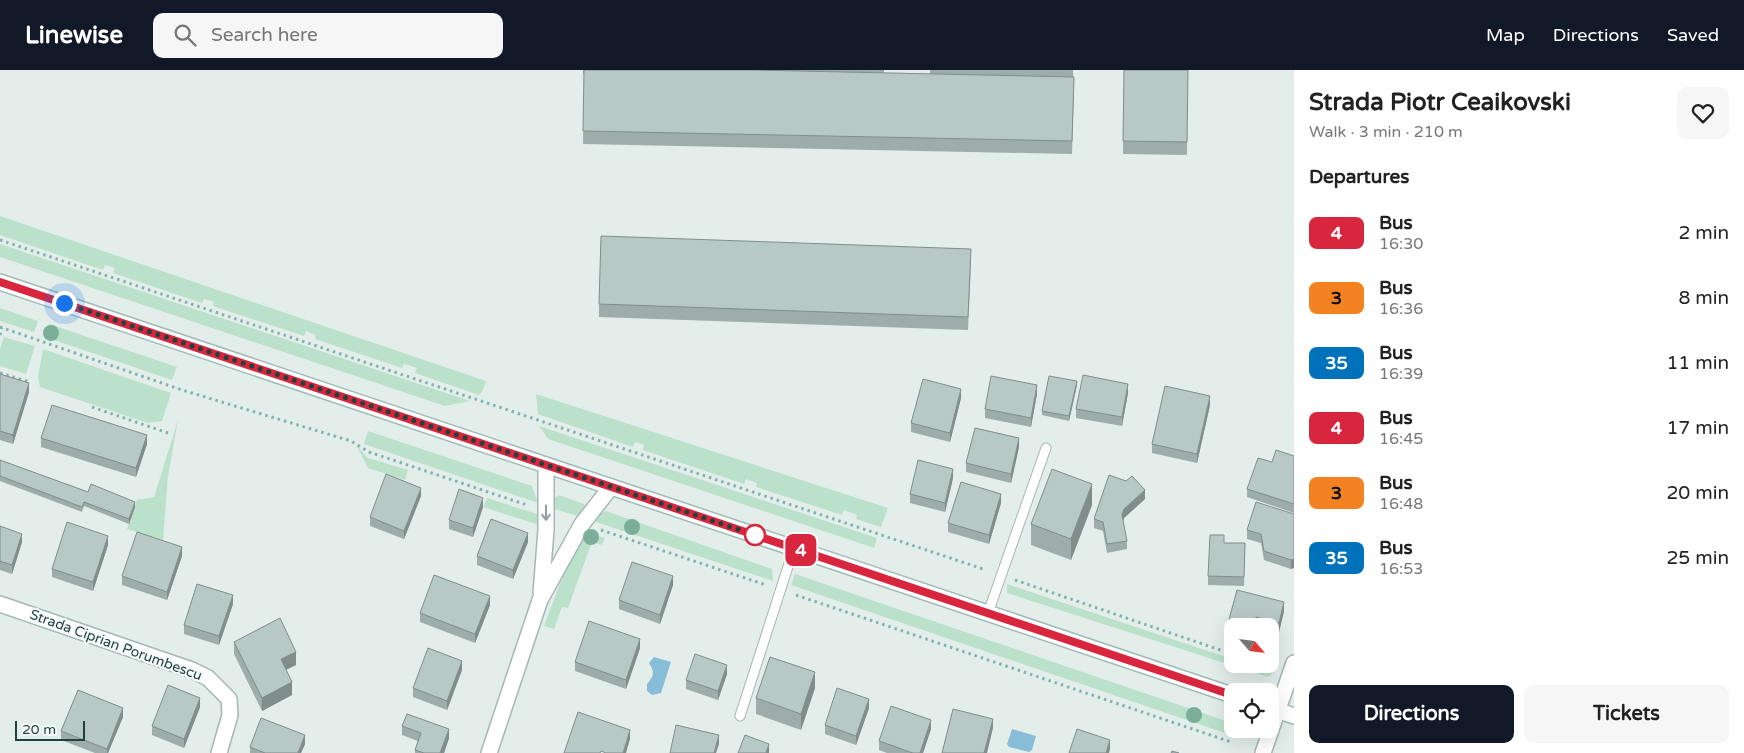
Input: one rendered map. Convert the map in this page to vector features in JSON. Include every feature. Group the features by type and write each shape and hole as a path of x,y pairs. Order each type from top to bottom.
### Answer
{"main road":[{"path":"0,282 1224,693"},
{"path":"540,600 546,511 546,465"},
{"path":"489,753 540,600 582,524 611,487"},
{"name":"Strada Ciprian Porumbescu","path":"0,604 192,670 208,678 228,699 230,715 219,753"},
{"path":"1279,698 1294,663"},
{"path":"1279,711 1294,716"},
{"path":"1263,753 1267,738"}],"lane":[{"path":"988,613 1046,448"},
{"path":"740,716 794,548"}],"path":[{"path":"0,240 1224,651"},
{"path":"0,335 1,328 182,390 351,441 370,452 546,511"},
{"path":"0,373 30,382"},
{"path":"92,407 168,434"},
{"path":"582,524 1231,742"}],"green space":[{"path":"0,216 486,381 479,395 415,373 417,368 404,364 402,368 315,339 316,335 306,331 304,336 213,306 214,302 204,299 202,303 113,273 115,268 105,265 103,270 0,235"},
{"path":"0,244 470,401 445,406 0,257"},
{"path":"0,308 38,321 34,332 0,321"},
{"path":"49,324 177,367 172,380 45,337"},
{"path":"4,337 35,346 26,374 0,366 0,349"},
{"path":"43,349 171,393 162,421 148,423 40,387 38,377"},
{"path":"536,394 888,508 881,527 856,519 857,515 844,510 842,515 756,487 757,483 746,479 744,484 643,450 644,445 635,442 633,447 538,414"},
{"path":"178,420 168,476 163,540 127,529 137,500 154,497"},
{"path":"539,426 877,538 874,548 548,439"},
{"path":"368,431 532,486 538,503 364,444"},
{"path":"356,445 368,458 408,470 405,480 368,468"},
{"path":"559,495 584,504 586,509 583,518 549,507 551,501"},
{"path":"487,498 537,514 542,526 483,507"},
{"path":"606,511 772,569 773,581 596,522 598,515"},
{"path":"587,533 605,538 602,545 592,542 568,608 562,607 554,629 544,626 571,554"},
{"path":"795,574 1224,720 1224,733 791,585"},
{"path":"1007,584 1224,656 1224,663 1007,593"},
{"path":"1256,673 1273,673 1268,677"}],"water":[{"path":"654,657 671,662 661,693 652,695 647,691 647,684 653,674 649,663"},
{"path":"1012,729 1036,736 1032,750 1029,752 1009,747 1007,744"}],"building":[{"path":"584,70 753,70 1074,77 1072,141 583,131"},
{"path":"1124,70 1188,70 1187,142 1123,141"},
{"path":"601,236 971,249 968,317 599,304"},
{"path":"0,374 29,383 13,435 0,431"},
{"path":"1083,375 1128,384 1122,417 1076,409"},
{"path":"991,376 1037,385 1031,418 985,409"},
{"path":"1049,376 1077,381 1069,416 1042,411"},
{"path":"923,379 961,389 950,433 911,423"},
{"path":"1165,386 1210,396 1197,454 1152,444"},
{"path":"52,405 147,435 136,468 41,438"},
{"path":"975,428 1019,438 1011,474 966,463"},
{"path":"1276,450 1294,456 1294,504 1247,489 1258,458 1272,462"},
{"path":"0,460 88,492 91,484 135,502 129,519 84,502 82,507 0,476"},
{"path":"918,460 953,469 945,503 910,494"},
{"path":"1052,469 1092,484 1071,539 1031,524"},
{"path":"386,474 421,488 404,531 370,517"},
{"path":"1109,475 1126,481 1132,476 1145,490 1124,509 1122,515 1127,541 1107,544 1103,522 1094,519"},
{"path":"961,482 1001,494 989,535 948,523"},
{"path":"459,489 483,498 473,528 449,520"},
{"path":"1256,502 1294,514 1294,559 1291,560 1264,551 1261,534 1247,530"},
{"path":"491,519 528,533 513,570 477,556"},
{"path":"67,522 108,536 93,582 52,569"},
{"path":"0,526 22,534 12,565 0,561"},
{"path":"137,532 182,547 167,592 122,576"},
{"path":"1210,535 1224,535 1224,543 1245,543 1244,577 1208,576"},
{"path":"632,562 673,576 660,615 619,600"},
{"path":"434,575 490,596 475,634 420,613"},
{"path":"197,584 233,595 219,636 184,625"},
{"path":"1237,590 1284,602 1279,623 1279,618 1229,618"},
{"path":"280,618 296,652 281,659 292,682 262,698 234,642"},
{"path":"589,621 640,639 626,680 575,662"},
{"path":"428,648 462,661 447,701 413,688"},
{"path":"695,654 727,665 718,691 686,680"},
{"path":"770,657 815,672 801,714 756,698"},
{"path":"168,685 200,698 184,739 152,726"},
{"path":"837,688 869,699 856,736 825,725"},
{"path":"78,690 123,708 107,749 61,731"},
{"path":"891,706 931,720 920,753 913,753 879,741"},
{"path":"953,709 993,719 984,753 942,753"},
{"path":"578,712 630,730 623,753 606,753 601,751 600,753 564,753"},
{"path":"407,714 449,729 440,753 424,753 415,750 421,733 402,726"},
{"path":"261,718 305,735 298,753 265,753 250,747"},
{"path":"676,725 719,735 714,753 670,753"},
{"path":"1077,729 1110,740 1106,753 1069,753"},
{"path":"745,735 769,744 766,753 738,753"}],"bus line":[{"name":"4","path":"0,282 372,405 1224,692"}],"route":[{"path":"64,303 758,536 755,535"}]}
